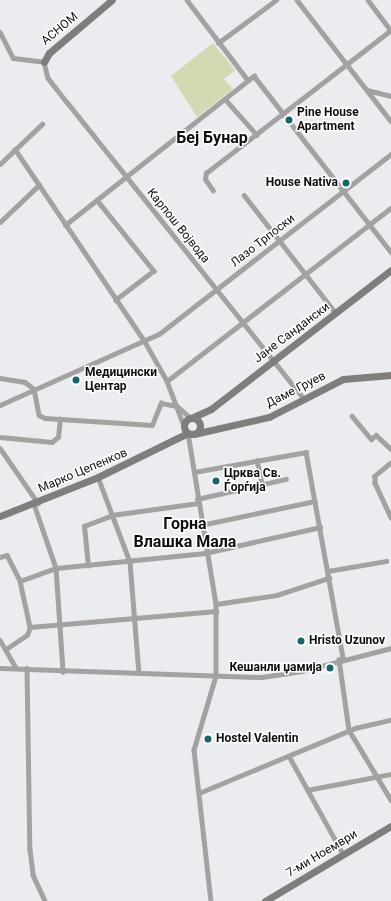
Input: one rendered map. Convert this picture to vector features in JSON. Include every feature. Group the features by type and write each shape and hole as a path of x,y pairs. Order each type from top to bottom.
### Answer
{"street":[{"name":"АСНОМ","path":"44,62 48,53 112,0"},
{"path":"187,0 218,43 248,80"},
{"path":"218,43 276,0"},
{"path":"297,0 391,122"},
{"path":"213,190 205,179 206,173 391,30 368,0"},
{"path":"0,32 13,58 44,62"},
{"name":"Карпош Војвода","path":"44,62 51,81 272,361 304,399"},
{"path":"65,224 254,76 391,252"},
{"path":"367,90 391,96"},
{"path":"225,99 257,135"},
{"path":"0,164 42,124"},
{"path":"15,149 144,340 167,381 184,426 191,434 189,446 194,472 197,501 205,553 216,604 216,676 195,743 199,793 212,901"},
{"name":"Лазо Трпоски","path":"0,405 159,334 391,154"},
{"path":"0,222 39,185"},
{"path":"244,195 336,313"},
{"path":"97,200 154,271 116,300"},
{"path":"167,381 391,208"},
{"name":"Јане Сандански","path":"191,418 206,413 391,270"},
{"name":"Даме Груев","path":"191,434 213,431 269,417 343,379 391,375"},
{"path":"0,378 25,382 34,389 39,415 60,419 152,426 158,404 177,406 191,418 213,431"},
{"name":"Јане Сандански","path":"191,434 200,424 206,413"},
{"path":"352,416 371,439 376,435 391,449"},
{"path":"189,446 175,440 191,418"},
{"path":"0,437 52,442 58,437 60,419"},
{"name":"Марко Цепенков","path":"0,516 36,503 98,477 175,440 191,434"},
{"path":"0,448 36,503 56,568 63,672"},
{"path":"194,472 306,452 328,571 341,658 349,730 391,800"},
{"path":"256,460 262,484"},
{"path":"391,463 375,476 375,483 391,518"},
{"path":"98,477 130,562 139,673"},
{"path":"88,566 82,529 112,515 197,501 286,479"},
{"path":"201,525 315,501"},
{"path":"20,581 56,568 130,562 205,553 320,527"},
{"path":"0,557 7,555 20,581 30,627 27,635 6,649"},
{"path":"328,571 386,561"},
{"path":"216,604 277,595 329,578"},
{"path":"30,627 216,611"},
{"path":"0,640 16,668"},
{"path":"0,668 27,668 63,672 216,676 284,675 341,658 391,648"},
{"path":"27,668 30,849 33,875 45,901"},
{"path":"199,793 349,730 391,720"},
{"path":"290,756 307,790 343,854"},
{"path":"307,790 391,774"},
{"name":"7-ми Ноември","path":"265,901 391,826"}],"green space":[{"path":"213,43 235,70 224,79 233,89 197,117 171,76"}],"place":[{"name":"Pine House Apartment","path":"289,120"},
{"name":"House Nativa","path":"346,183"},
{"name":"Медицински Центар","path":"76,380"},
{"name":"Црква Св. Ѓoрѓијa","path":"216,481"},
{"name":"Hristo Uzunov","path":"301,641"},
{"name":"Кешанли џамија","path":"330,668"},
{"name":"Hostel Valentin","path":"208,739"}],"district":[{"name":"Беј Бунар","path":"212,138"},
{"name":"Горна Влашка Мала","path":"185,533"}]}
